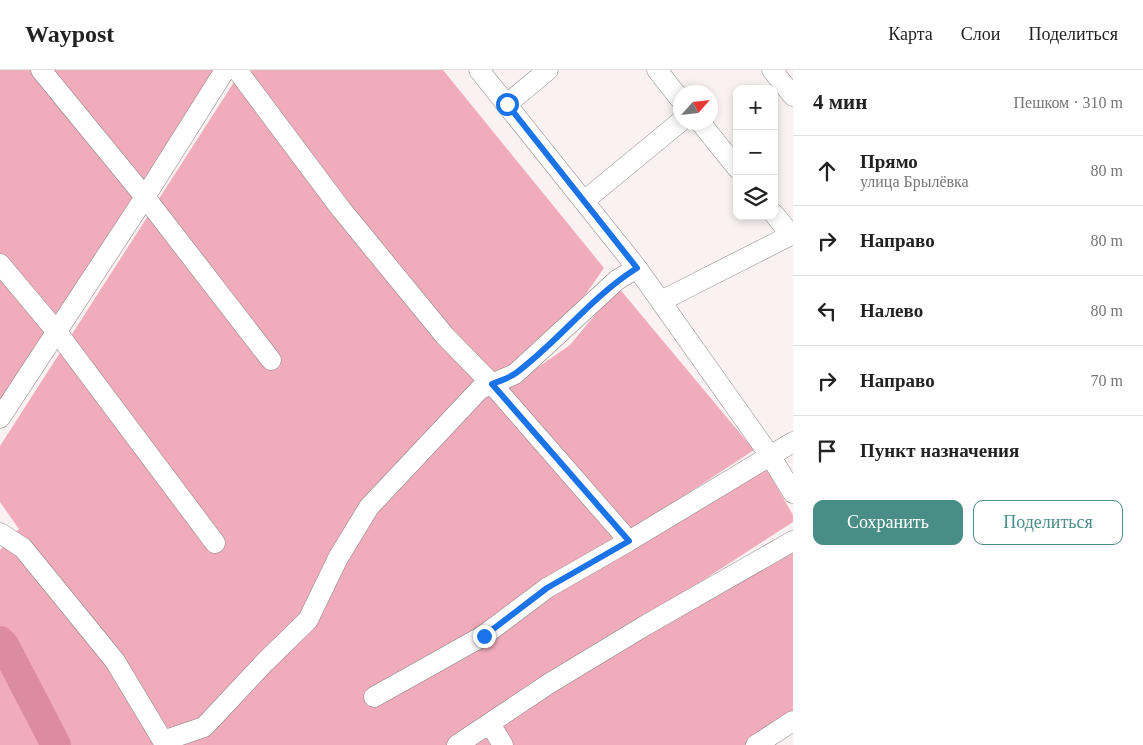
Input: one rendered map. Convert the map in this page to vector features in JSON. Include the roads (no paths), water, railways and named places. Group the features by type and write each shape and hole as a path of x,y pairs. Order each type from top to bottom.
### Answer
{"street":[{"path":"41,70 145,197 271,360"},
{"path":"0,418 145,197 225,70"},
{"path":"237,70 341,208 445,336 492,384 629,541"},
{"path":"479,70 637,268 771,456 793,493"},
{"path":"507,104 548,70"},
{"path":"657,70 673,90"},
{"path":"772,70 793,96"},
{"path":"584,201 673,128"},
{"path":"706,130 733,163"},
{"path":"661,301 792,235 778,219"},
{"path":"0,264 57,332 215,543"},
{"path":"0,533 23,548 115,661 163,741 204,727 265,662 308,620 338,558 370,507 480,389 515,374 589,308 617,280 637,268"},
{"path":"374,697 484,636 547,588 793,442"},
{"path":"457,745 565,673 793,541"},
{"path":"756,745 793,721"},
{"path":"490,724 503,745"}],"waterway":[{"path":"0,641 4,645 56,745"}]}
